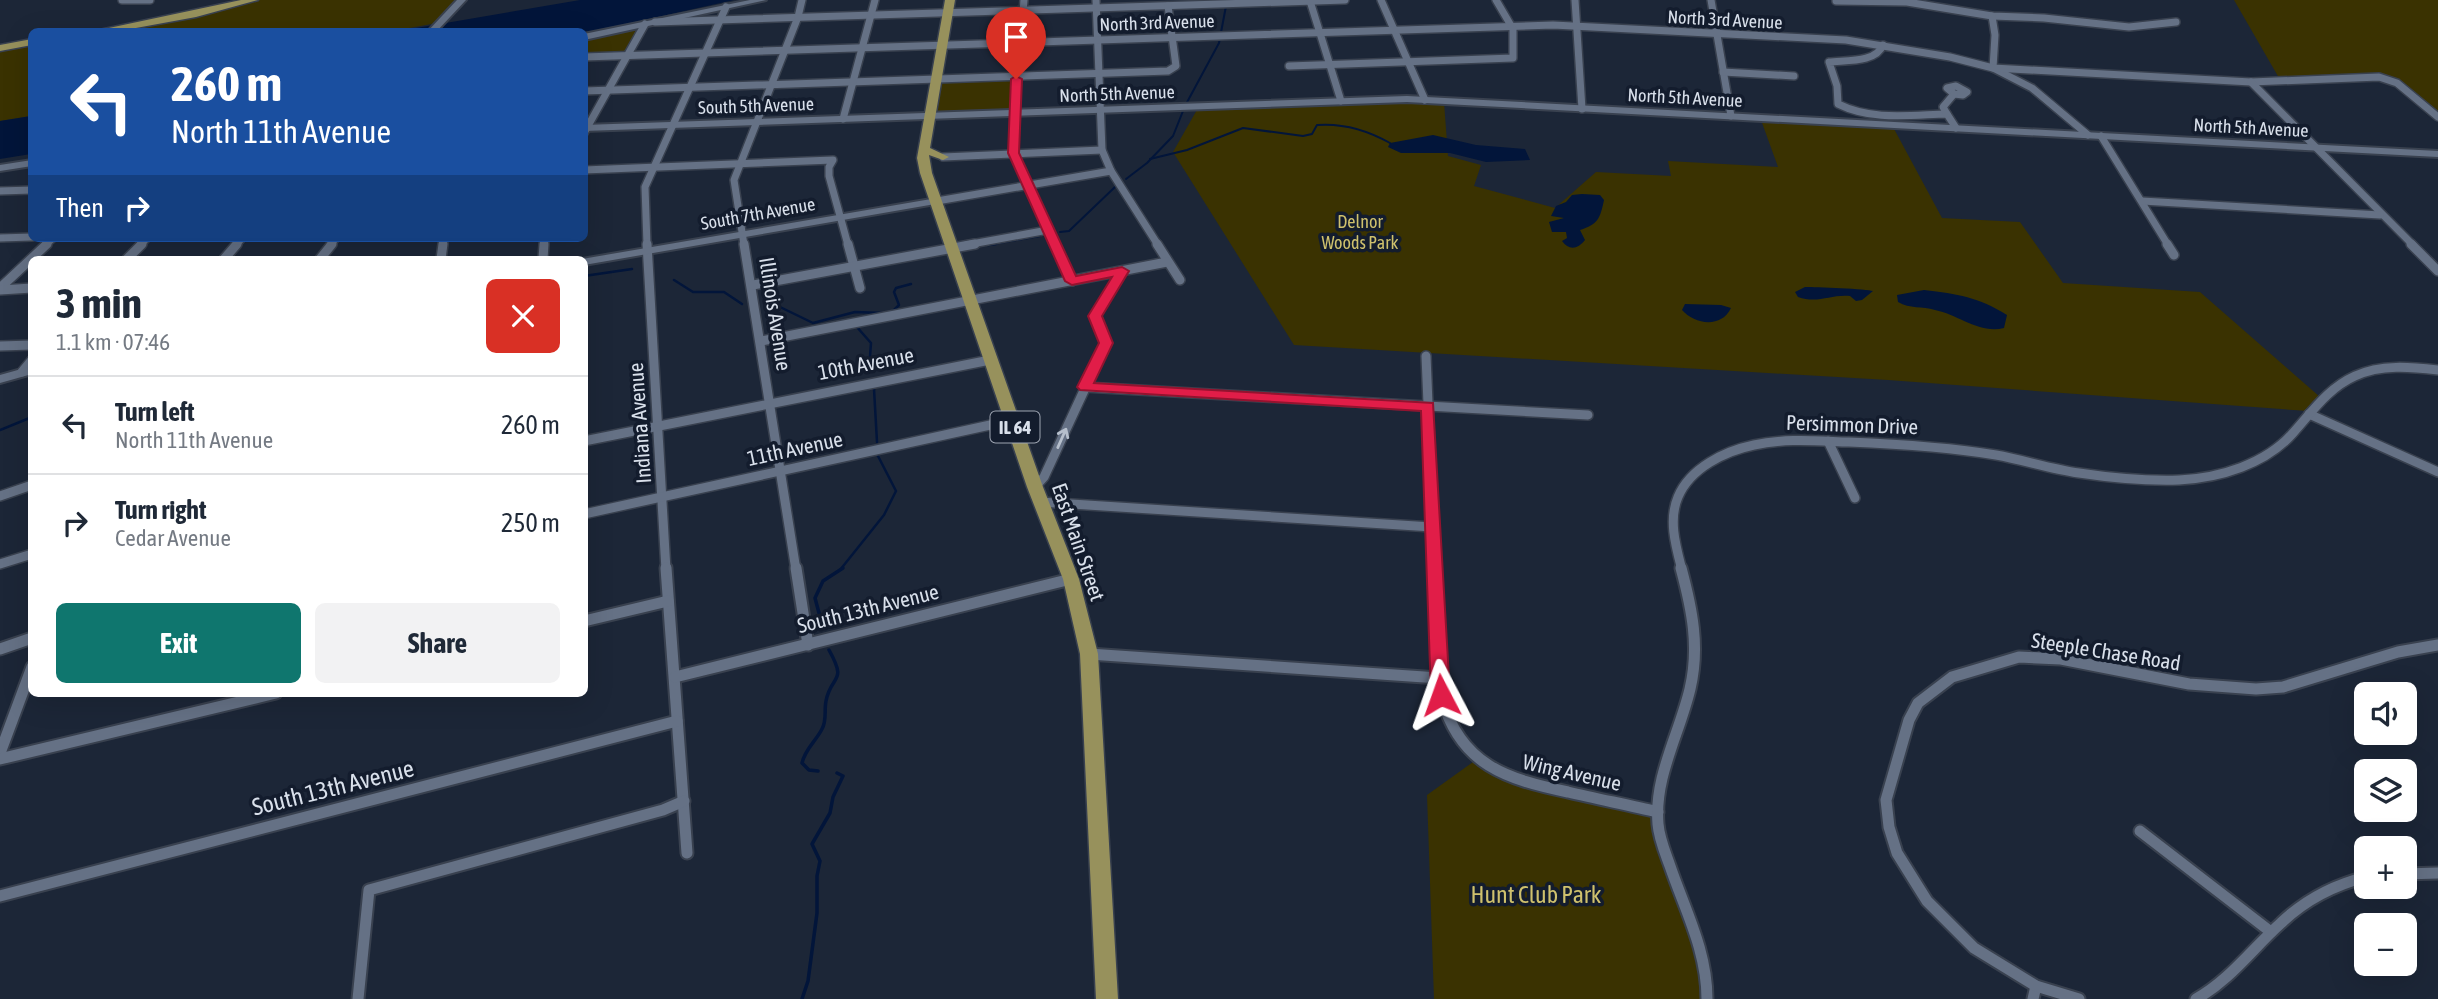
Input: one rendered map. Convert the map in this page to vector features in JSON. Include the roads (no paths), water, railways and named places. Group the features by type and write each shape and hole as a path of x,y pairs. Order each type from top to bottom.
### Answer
{"main road":[{"path":"117,28 196,14 253,0"},
{"path":"435,28 462,0"},
{"path":"588,36 762,0"},
{"name":"IL 64","path":"929,117 950,0"},
{"path":"0,48 28,43"},
{"name":"North 5th Avenue","path":"929,117 1425,100 2438,154"},
{"name":"South 5th Avenue","path":"588,130 929,117"},
{"name":"East Main Street","path":"929,117 923,149 925,167 990,360 1071,579 1089,654 1107,999"},
{"path":"923,149 943,157"},
{"path":"925,167 930,160 943,157"},
{"path":"0,168 28,164"},
{"name":"South 7th Avenue","path":"588,261 937,201"},
{"path":"0,379 27,371"}],"street":[{"path":"122,0 149,0"},
{"name":"Illinois Avenue","path":"802,0 798,17 734,180 745,234 808,645"},
{"path":"844,119 875,0"},
{"path":"1024,0 1014,113 1014,153 1072,281"},
{"path":"1096,0 1102,149 1111,171 1180,280"},
{"path":"588,125 628,55 650,23 1345,0"},
{"path":"1381,0 1425,100"},
{"path":"1289,66 1513,58 1513,29 1496,0"},
{"path":"1575,0 1582,108"},
{"path":"1711,0 1731,116"},
{"path":"1310,1 1341,101"},
{"path":"1836,1 1906,2 1992,16 2044,18 2129,27 2176,22"},
{"path":"588,91 1173,69 1176,66 1168,6"},
{"name":"Indiana Avenue","path":"687,853 668,601 645,187 726,7"},
{"path":"1992,16 1995,35 1993,68 2007,73 2044,95 2088,135"},
{"name":"North 3rd Avenue","path":"588,57 1510,25 1577,27 1846,40 1950,57 1993,68 2251,82 2385,78 2401,86 2438,117"},
{"path":"1882,45 1880,53 1873,57 1829,62 1837,86 1838,104 1854,111 1876,114 1947,114"},
{"path":"1723,72 1794,76"},
{"path":"2251,82 2438,271"},
{"path":"1954,94 1943,107 1956,128"},
{"path":"2101,136 2174,255"},
{"path":"943,157 1102,149"},
{"path":"588,170 833,160 828,172 860,288"},
{"path":"937,201 1111,171"},
{"path":"0,191 28,190"},
{"path":"0,201 12,191"},
{"path":"2141,201 2380,215"},
{"path":"753,285 1048,230"},
{"path":"0,238 28,237"},
{"path":"34,256 49,242"},
{"path":"130,256 143,242"},
{"path":"227,256 239,242"},
{"path":"322,256 333,242"},
{"path":"0,289 28,262"},
{"path":"761,341 1167,262"},
{"path":"1122,271 1095,316 1106,343 1038,495 1432,527"},
{"path":"0,289 28,288"},
{"path":"0,346 28,345"},
{"name":"Wing Avenue","path":"1426,356 1439,678 1441,699 1455,737 1486,766 1526,783 1658,813"},
{"name":"10th Avenue","path":"588,440 990,360"},
{"name":"Persimmon Drive","path":"1707,999 1709,985 1702,954 1674,881 1658,828 1664,771 1688,698 1693,671 1695,638 1692,601 1675,536 1674,509 1682,489 1696,473 1737,449 1784,441 1945,448 2001,456 2074,472 2171,480 2206,476 2254,462 2285,441 2336,387 2347,379 2383,368 2438,370"},
{"path":"1085,387 1588,415"},
{"path":"2309,414 2438,472"},
{"name":"11th Avenue","path":"588,513 1013,420"},
{"path":"1828,442 1855,498"},
{"path":"0,496 28,486"},
{"path":"0,564 28,555"},
{"name":"South 13th Avenue","path":"675,677 1071,579"},
{"path":"588,620 668,601"},
{"path":"0,649 28,639"},
{"name":"Steeple Chase Road","path":"2079,999 2035,993 1974,948 1927,901 1897,853 1889,827 1886,800 1909,720 1918,703 1952,677 2019,657 2061,659 2225,689 2270,688 2317,678 2398,652 2438,645"},
{"path":"1089,654 1439,678"},
{"path":"0,753 28,678"},
{"path":"0,759 259,697"},
{"name":"South 13th Avenue","path":"0,896 677,721"},
{"path":"358,999 369,890 663,810 684,801"},
{"path":"2140,831 2271,932"},
{"path":"2417,874 2438,873"},
{"path":"2196,999 2222,983 2271,932 2312,898 2335,886 2354,880"}],"water":[{"path":"580,0 734,0 588,32 588,28 416,28"},
{"path":"28,116 28,154 0,159 0,121"},
{"path":"1433,135 1476,145 1525,149 1530,160 1486,162 1450,153 1401,153 1388,147 1390,143"},
{"path":"1572,195 1600,195 1604,200 1597,220 1580,230 1585,240 1576,247 1571,247 1562,241 1567,238 1566,232 1552,232 1549,222 1564,218 1551,216 1556,206 1566,202"},
{"path":"1805,287 1873,291 1862,300 1856,301 1850,296 1812,300 1798,297 1795,292"},
{"path":"1924,290 1958,295 1987,304 2007,315 2004,328 1986,328 1944,312 1898,302 1897,295"},
{"path":"1685,304 1721,305 1731,308 1721,319 1707,322 1687,315 1682,310"}],"waterway":[{"path":"1151,159 1173,136 1185,106 1219,43 1226,6"},
{"path":"1151,159 1187,150 1243,128 1303,136 1312,134 1317,125 1336,125 1364,131 1390,143"},
{"path":"1126,179 1151,159"},
{"path":"1060,232 1069,231 1115,187"},
{"path":"996,244 988,245 1040,236"},
{"path":"588,275 632,269"},
{"path":"674,280 693,292 724,292 742,304"},
{"path":"893,311 899,305 894,292 896,288 911,284"},
{"path":"778,306 813,323 855,312 883,313"},
{"path":"856,326 871,343 869,370"},
{"path":"874,389 877,442"},
{"path":"0,430 28,419"},
{"path":"840,570 884,515 896,491 878,456"},
{"path":"823,628 815,598 823,581 840,570"},
{"path":"818,771 809,770 802,763 824,726 828,692 838,674 829,650"},
{"path":"802,999 808,981 817,913 817,876 820,861 812,844 830,813 833,797 843,776 837,773"}],"park label":[{"name":"Delnor Woods Park","path":"1360,232"},
{"name":"Hunt Club Park","path":"1536,895"}]}
